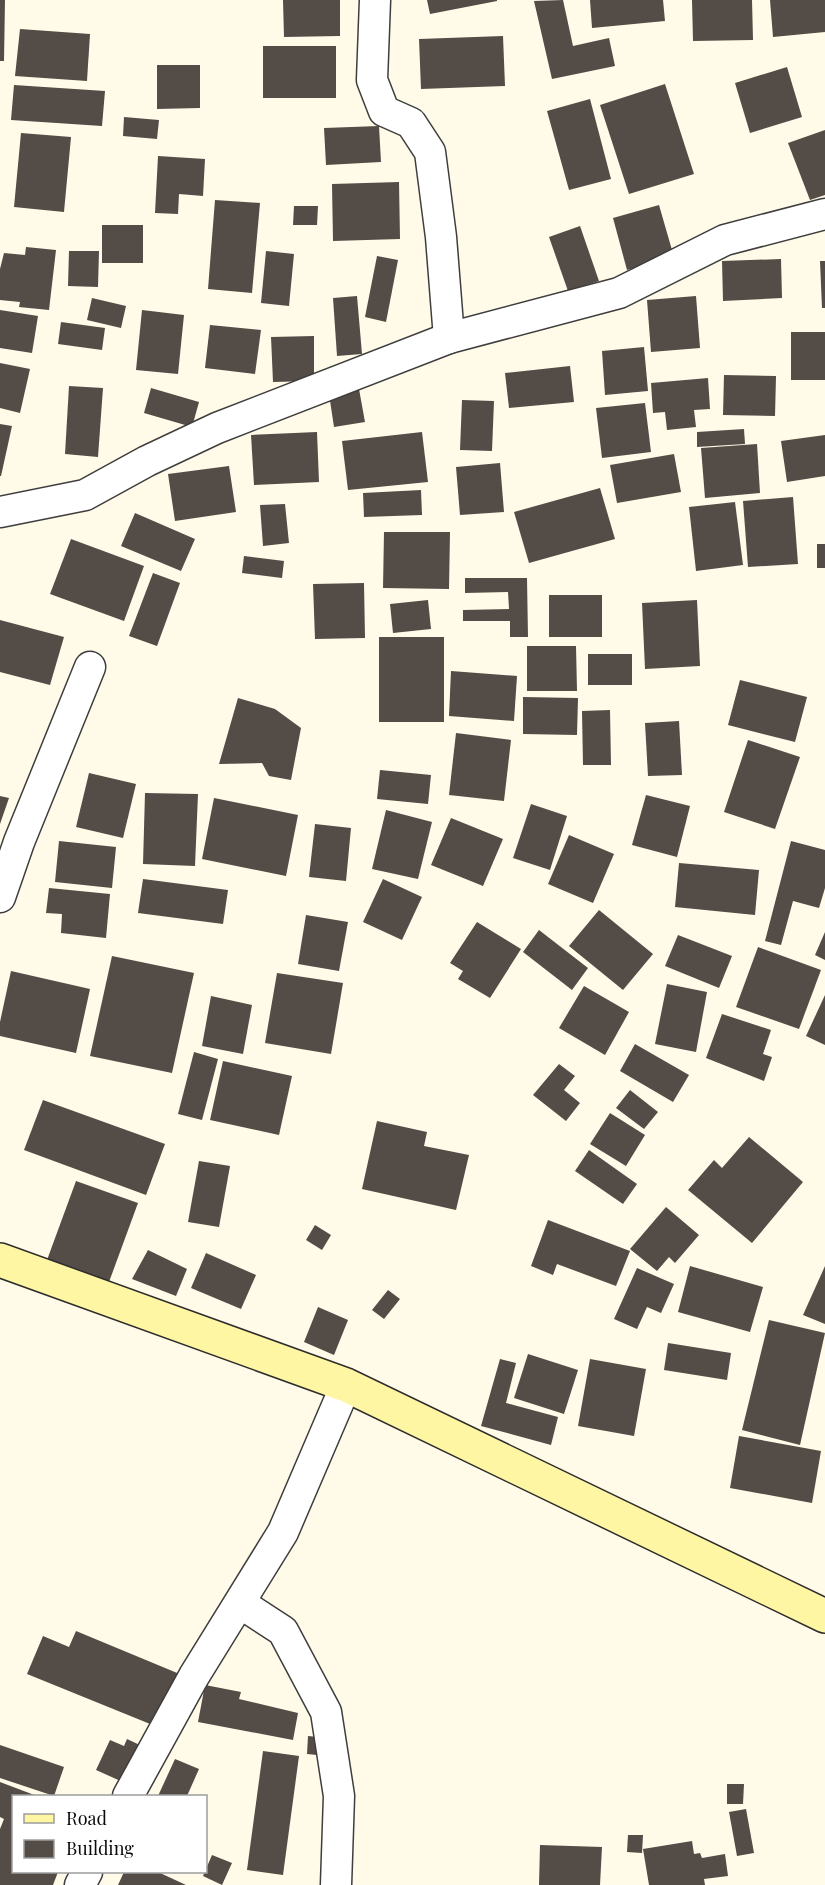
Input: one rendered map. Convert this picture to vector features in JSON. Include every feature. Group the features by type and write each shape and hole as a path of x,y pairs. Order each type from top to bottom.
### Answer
{"street":[{"path":"375,0 372,80 384,111 411,123 430,152 441,237 449,338"},
{"path":"0,512 85,495 147,461 217,428 449,338 619,293 725,240 825,214"},
{"path":"0,897 19,842 90,667"},
{"path":"0,1260 346,1385 825,1616"},
{"path":"129,1795 194,1676 283,1532 346,1385"},
{"path":"240,1604 283,1631 326,1712 339,1796 336,1885"}],"building":[{"path":"0,0 5,0 4,61 0,61"},
{"path":"283,0 340,0 340,36 284,37"},
{"path":"427,0 497,0 497,1 430,14"},
{"path":"563,0 573,46 609,38 615,66 552,79 534,1"},
{"path":"590,0 663,0 665,21 592,28"},
{"path":"692,0 752,0 753,40 693,41"},
{"path":"770,0 825,0 825,32 773,37"},
{"path":"20,29 90,34 87,81 15,76"},
{"path":"503,36 505,86 421,89 419,39"},
{"path":"263,46 336,46 336,98 263,98"},
{"path":"157,65 200,65 200,108 157,109"},
{"path":"787,67 802,117 750,133 735,83"},
{"path":"665,84 694,174 629,194 600,105"},
{"path":"14,85 105,91 102,126 11,120"},
{"path":"590,99 611,179 569,190 547,111"},
{"path":"124,117 159,120 157,139 123,136"},
{"path":"379,126 381,162 326,165 324,128"},
{"path":"825,130 825,195 810,200 788,143"},
{"path":"21,133 71,137 64,212 14,207"},
{"path":"158,156 205,159 203,196 179,194 178,214 155,213"},
{"path":"399,182 400,239 333,241 332,184"},
{"path":"215,200 260,203 252,293 208,289"},
{"path":"659,205 674,257 627,270 613,218"},
{"path":"294,206 318,206 317,225 293,225"},
{"path":"102,225 143,225 143,263 102,263"},
{"path":"580,226 599,281 568,291 549,237"},
{"path":"26,247 56,250 49,310 19,307 20,302 0,300 0,269 4,253 25,255"},
{"path":"69,251 99,251 98,287 68,286"},
{"path":"266,251 294,254 289,306 261,303"},
{"path":"377,256 398,260 386,322 365,317"},
{"path":"781,259 782,298 723,301 722,261"},
{"path":"820,261 825,261 825,308 822,308"},
{"path":"357,296 362,354 337,356 333,298"},
{"path":"696,296 700,348 651,352 647,300"},
{"path":"92,298 126,306 121,328 87,320"},
{"path":"0,310 38,316 32,353 0,348"},
{"path":"142,310 184,315 178,374 136,370"},
{"path":"61,322 105,328 102,350 58,344"},
{"path":"210,325 261,330 255,374 205,368"},
{"path":"791,332 825,332 825,380 791,380"},
{"path":"314,336 314,381 273,382 271,337"},
{"path":"644,347 648,391 605,395 602,351"},
{"path":"0,363 30,369 20,413 0,408"},
{"path":"570,366 574,402 509,408 505,373"},
{"path":"724,375 776,376 775,416 723,415"},
{"path":"708,378 710,409 694,410 696,427 667,430 665,412 653,413 651,383"},
{"path":"69,386 103,388 98,457 65,454"},
{"path":"151,388 199,402 192,427 144,413"},
{"path":"359,389 365,422 334,427 329,394"},
{"path":"462,400 494,401 492,451 460,450"},
{"path":"645,403 651,452 602,458 596,408"},
{"path":"0,424 12,426 1,476 0,476"},
{"path":"744,429 745,444 697,447 697,432"},
{"path":"317,432 319,482 254,485 251,435"},
{"path":"422,432 428,482 348,490 342,441"},
{"path":"825,435 825,476 787,482 781,441"},
{"path":"757,444 760,493 705,498 701,448"},
{"path":"674,454 681,492 617,503 610,465"},
{"path":"500,463 504,512 460,515 456,467"},
{"path":"229,466 236,512 175,521 168,474"},
{"path":"600,488 615,539 529,563 514,512"},
{"path":"421,490 422,515 364,517 363,493"},
{"path":"793,497 798,564 748,567 743,501"},
{"path":"735,502 743,565 696,571 689,507"},
{"path":"285,504 289,543 263,546 260,505"},
{"path":"135,513 195,539 181,571 121,546"},
{"path":"384,532 450,532 449,589 383,588"},
{"path":"71,539 144,566 124,621 50,594"},
{"path":"817,544 825,544 825,568 817,568"},
{"path":"244,556 284,561 282,578 242,573"},
{"path":"153,573 180,583 157,646 129,636"},
{"path":"465,578 527,578 528,637 510,637 510,621 463,621 463,610 509,609 508,592 465,593"},
{"path":"364,583 365,638 315,639 313,584"},
{"path":"549,595 602,595 602,637 549,637"},
{"path":"428,600 431,629 393,633 390,604"},
{"path":"697,600 700,666 645,669 642,603"},
{"path":"0,620 64,637 50,685 0,672"},
{"path":"379,637 444,637 444,722 379,722"},
{"path":"527,646 576,646 577,691 527,691"},
{"path":"588,654 632,654 632,685 588,685"},
{"path":"451,671 517,676 514,721 449,716"},
{"path":"740,680 807,697 795,742 728,725"},
{"path":"523,697 578,698 577,735 523,734"},
{"path":"238,698 275,709 301,728 291,780 269,776 262,763 219,764"},
{"path":"610,710 611,765 583,765 582,711"},
{"path":"679,721 682,775 648,776 645,723"},
{"path":"456,733 511,740 504,801 449,795"},
{"path":"748,740 800,757 775,829 724,812"},
{"path":"380,770 431,775 428,804 377,799"},
{"path":"89,773 136,784 123,838 76,827"},
{"path":"145,793 198,794 195,866 143,864"},
{"path":"646,795 690,806 677,857 632,845"},
{"path":"0,796 9,798 0,824"},
{"path":"214,798 298,815 286,876 202,859"},
{"path":"531,804 567,816 550,870 513,858"},
{"path":"386,810 432,822 418,879 372,869"},
{"path":"451,818 503,839 483,886 431,865"},
{"path":"315,824 351,828 346,881 309,877"},
{"path":"569,835 614,854 593,903 548,884"},
{"path":"59,841 116,847 112,888 55,882"},
{"path":"791,841 825,850 825,888 819,908 793,901 781,945 765,941"},
{"path":"679,863 759,870 755,915 675,907"},
{"path":"143,879 228,890 223,924 138,913"},
{"path":"383,879 422,897 402,940 363,922"},
{"path":"49,888 110,894 106,938 61,933 62,914 46,913"},
{"path":"599,910 653,954 623,990 569,946"},
{"path":"306,915 348,922 339,971 298,964"},
{"path":"477,922 521,949 490,998 458,979 463,971 450,963"},
{"path":"539,930 588,968 572,990 523,952"},
{"path":"825,932 825,960 815,955"},
{"path":"678,935 732,956 719,988 665,966"},
{"path":"758,947 821,970 799,1029 736,1007"},
{"path":"112,956 194,973 172,1073 90,1056"},
{"path":"11,971 90,989 76,1053 0,1036 0,1022"},
{"path":"277,973 343,983 331,1054 265,1043"},
{"path":"667,984 707,992 696,1052 655,1044"},
{"path":"584,986 629,1012 605,1055 559,1028"},
{"path":"825,995 825,1045 806,1036"},
{"path":"211,996 252,1005 243,1054 202,1046"},
{"path":"722,1014 771,1030 763,1054 772,1057 764,1081 706,1058"},
{"path":"635,1044 689,1075 673,1102 620,1071"},
{"path":"194,1052 218,1059 202,1120 178,1114"},
{"path":"223,1061 292,1076 279,1135 210,1120"},
{"path":"559,1064 575,1076 564,1090 580,1103 566,1121 533,1095"},
{"path":"630,1090 658,1112 644,1129 616,1108"},
{"path":"43,1100 165,1144 146,1195 24,1150"},
{"path":"610,1113 645,1135 626,1166 590,1144"},
{"path":"377,1121 427,1132 424,1146 469,1155 456,1210 362,1189"},
{"path":"749,1137 803,1182 752,1243 688,1190 714,1160 722,1168"},
{"path":"589,1150 637,1184 623,1204 575,1171"},
{"path":"199,1161 230,1166 219,1227 188,1222"},
{"path":"76,1181 138,1203 109,1282 47,1260"},
{"path":"666,1207 699,1235 675,1263 669,1257 657,1271 630,1249"},
{"path":"548,1220 630,1251 616,1286 557,1264 553,1275 531,1266"},
{"path":"315,1225 331,1235 322,1250 306,1240"},
{"path":"148,1250 187,1269 176,1296 132,1279"},
{"path":"206,1253 256,1275 241,1309 191,1288"},
{"path":"690,1266 763,1287 750,1332 678,1312"},
{"path":"825,1266 825,1324 803,1315"},
{"path":"637,1268 674,1284 661,1313 647,1307 637,1329 614,1319"},
{"path":"388,1290 400,1299 384,1319 372,1310"},
{"path":"318,1307 348,1320 334,1355 304,1342"},
{"path":"769,1320 825,1333 800,1445 742,1430"},
{"path":"668,1343 731,1353 727,1380 664,1370"},
{"path":"528,1354 578,1370 564,1414 514,1398"},
{"path":"500,1359 516,1363 506,1403 558,1417 551,1445 481,1426"},
{"path":"590,1359 646,1369 634,1436 578,1426"},
{"path":"739,1436 821,1451 812,1503 730,1488"},
{"path":"76,1631 182,1675 160,1728 27,1674 43,1636 69,1647"},
{"path":"205,1685 241,1692 239,1699 298,1713 293,1740 198,1722"},
{"path":"308,1736 328,1738 327,1756 307,1754"},
{"path":"127,1739 142,1746 125,1783 96,1770 110,1740 124,1746"},
{"path":"0,1745 64,1767 54,1795 0,1778"},
{"path":"263,1751 299,1756 283,1875 247,1870"},
{"path":"175,1759 199,1769 187,1795 158,1795"},
{"path":"0,1782 34,1795 12,1795 12,1873 58,1873 53,1885 0,1885 0,1829 4,1819 0,1817"},
{"path":"727,1784 744,1784 743,1804 727,1804"},
{"path":"746,1809 754,1853 737,1856 729,1812"},
{"path":"628,1835 643,1835 642,1853 627,1852"},
{"path":"692,1841 694,1854 700,1853 702,1858 725,1854 728,1876 704,1879 705,1885 649,1885 643,1849"},
{"path":"540,1845 602,1847 600,1885 539,1885"},
{"path":"212,1855 232,1863 222,1885 203,1876 207,1873"},
{"path":"124,1873 160,1873 186,1885 118,1885"}]}
